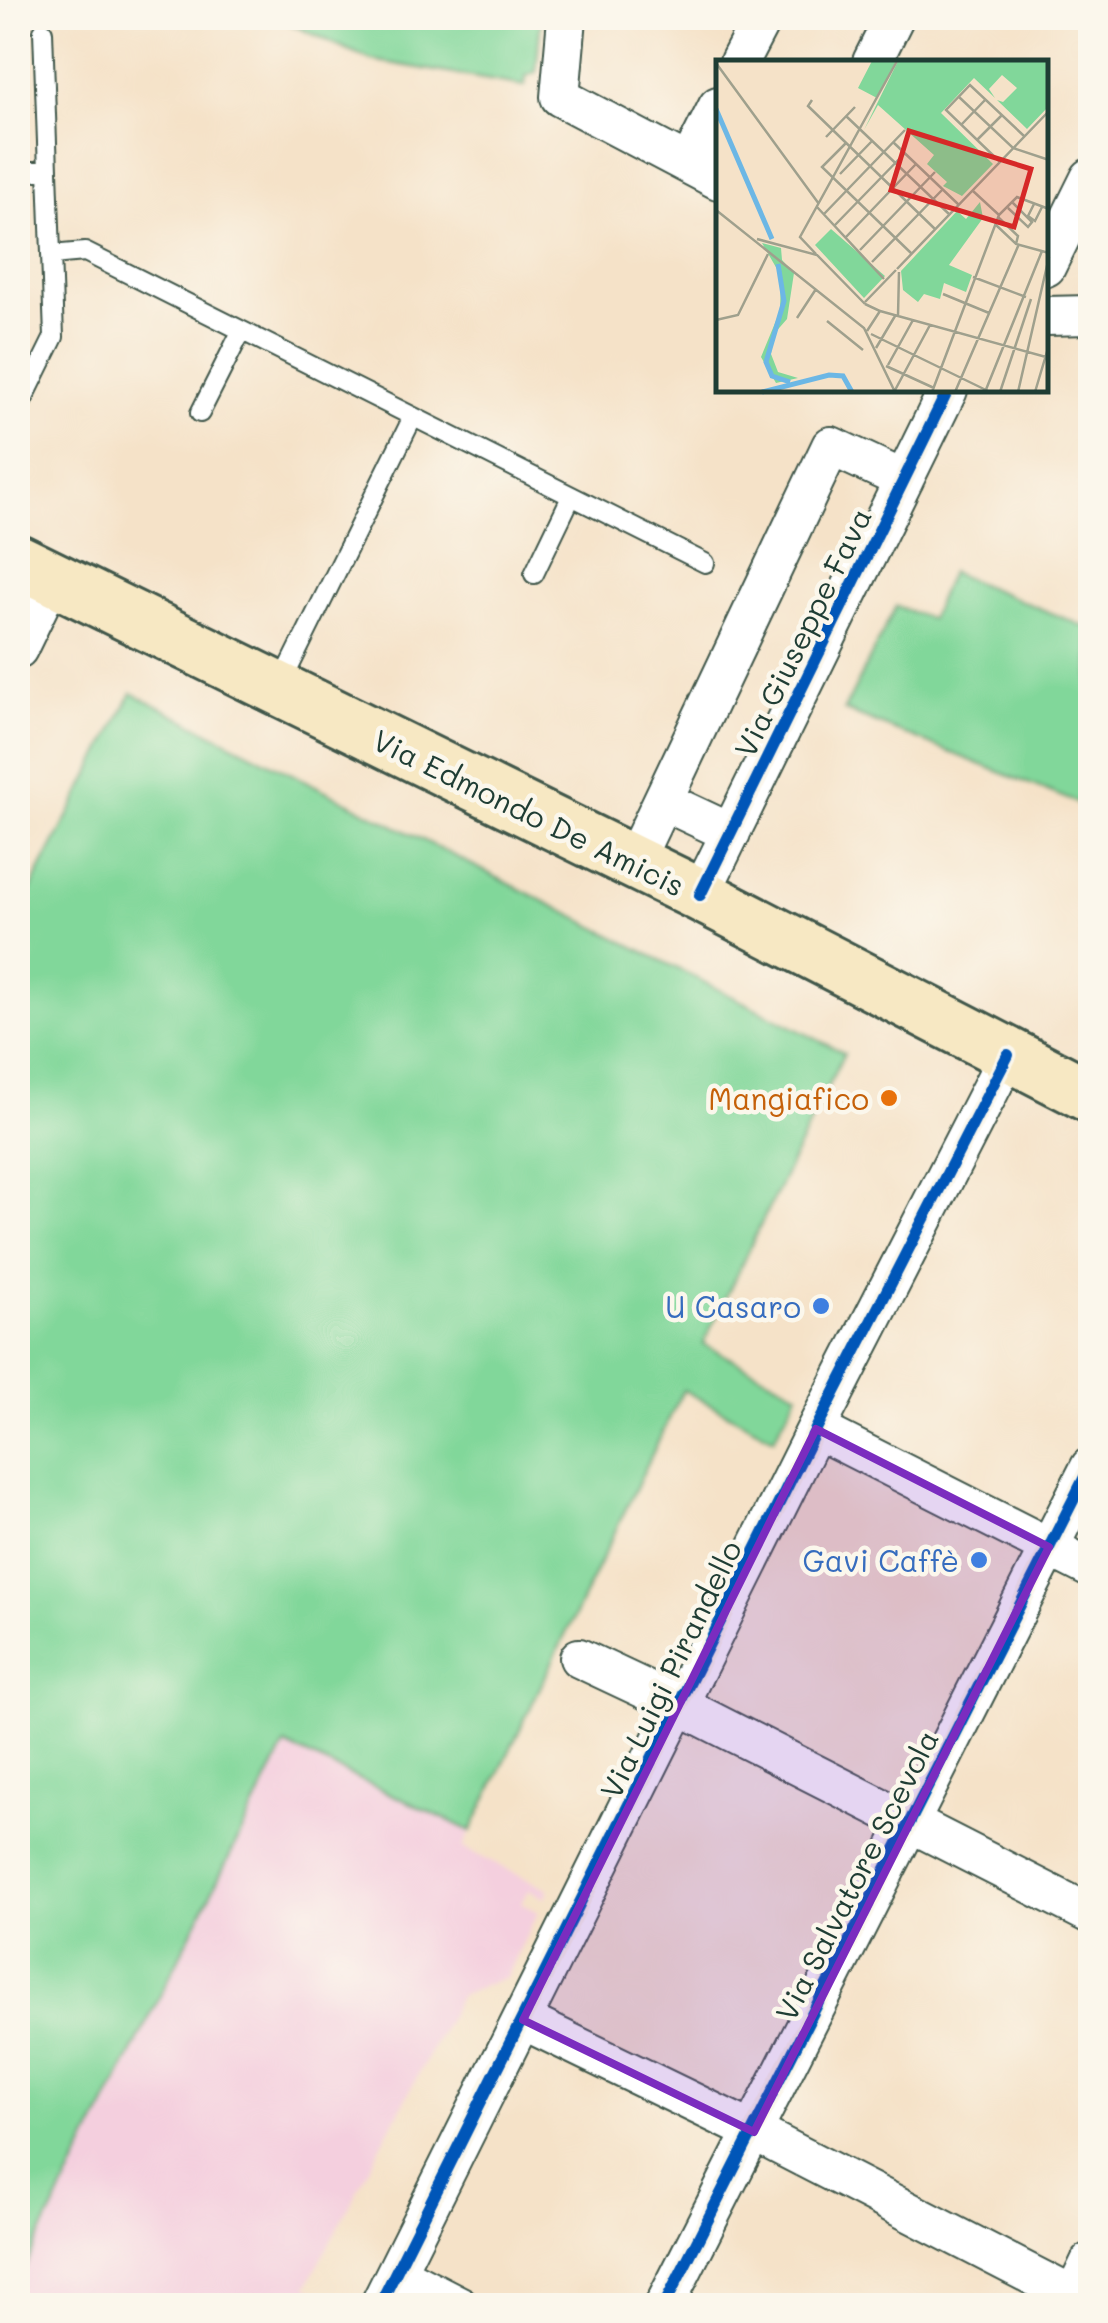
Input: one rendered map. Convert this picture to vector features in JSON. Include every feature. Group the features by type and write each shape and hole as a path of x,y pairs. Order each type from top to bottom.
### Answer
{"main road":[{"name":"Via Edmondo De Amicis","path":"26,566 700,895 1090,1096"}],"street":[{"path":"567,18 560,96 703,172 716,115"},
{"path":"741,60 762,18"},
{"path":"873,60 894,18"},
{"path":"1049,252 1090,178"},
{"path":"1048,316 1090,315"},
{"name":"Via Giuseppe Fava","path":"700,895 947,392"},
{"path":"633,863 831,446 904,480"},
{"path":"18,649 26,566"},
{"path":"663,801 731,833"},
{"name":"Via Luigi Pirandello","path":"387,2289 816,1429 1008,1055"},
{"path":"816,1429 1090,1568"},
{"name":"Via Salvatore Scevola","path":"664,2306 1090,1467"},
{"path":"579,1658 1090,1914"},
{"path":"523,2020 754,2132 1078,2302 1090,2262"},
{"path":"387,2289 460,2306"}],"lane":[{"path":"18,410 54,337 43,31"},
{"path":"18,171 48,171"},
{"path":"51,255 85,252 412,419 705,562"},
{"path":"200,413 241,332"},
{"path":"278,688 412,419"},
{"path":"534,574 571,497"}],"highlighted area":[{"path":"816,1429 1049,1547 754,2132 523,2020"}],"shaded area":[{"path":"285,1745 471,1831 463,1848 549,1890 545,1898 528,1890 521,1903 538,1912 506,1977 460,1995 307,2286 337,2305 18,2305 18,2281"}],"green space":[{"path":"277,18 541,18 536,72 526,76 525,86 371,60"},
{"path":"950,572 1088,628 1090,625 1090,808 844,710 896,606 930,619"},
{"path":"132,693 844,1053 703,1344 798,1393 774,1438 683,1390 471,1831 285,1745 18,2281 18,914"}],"cycle path":[{"path":"700,895 947,392"},
{"path":"379,2306 816,1429 1008,1055"},
{"path":"664,2306 1090,1467"}],"place":[{"name":"Mangiafico","path":"889,1098"},
{"name":"U Casaro","path":"821,1306"},
{"name":"Gavi Caffè","path":"979,1560"}]}
